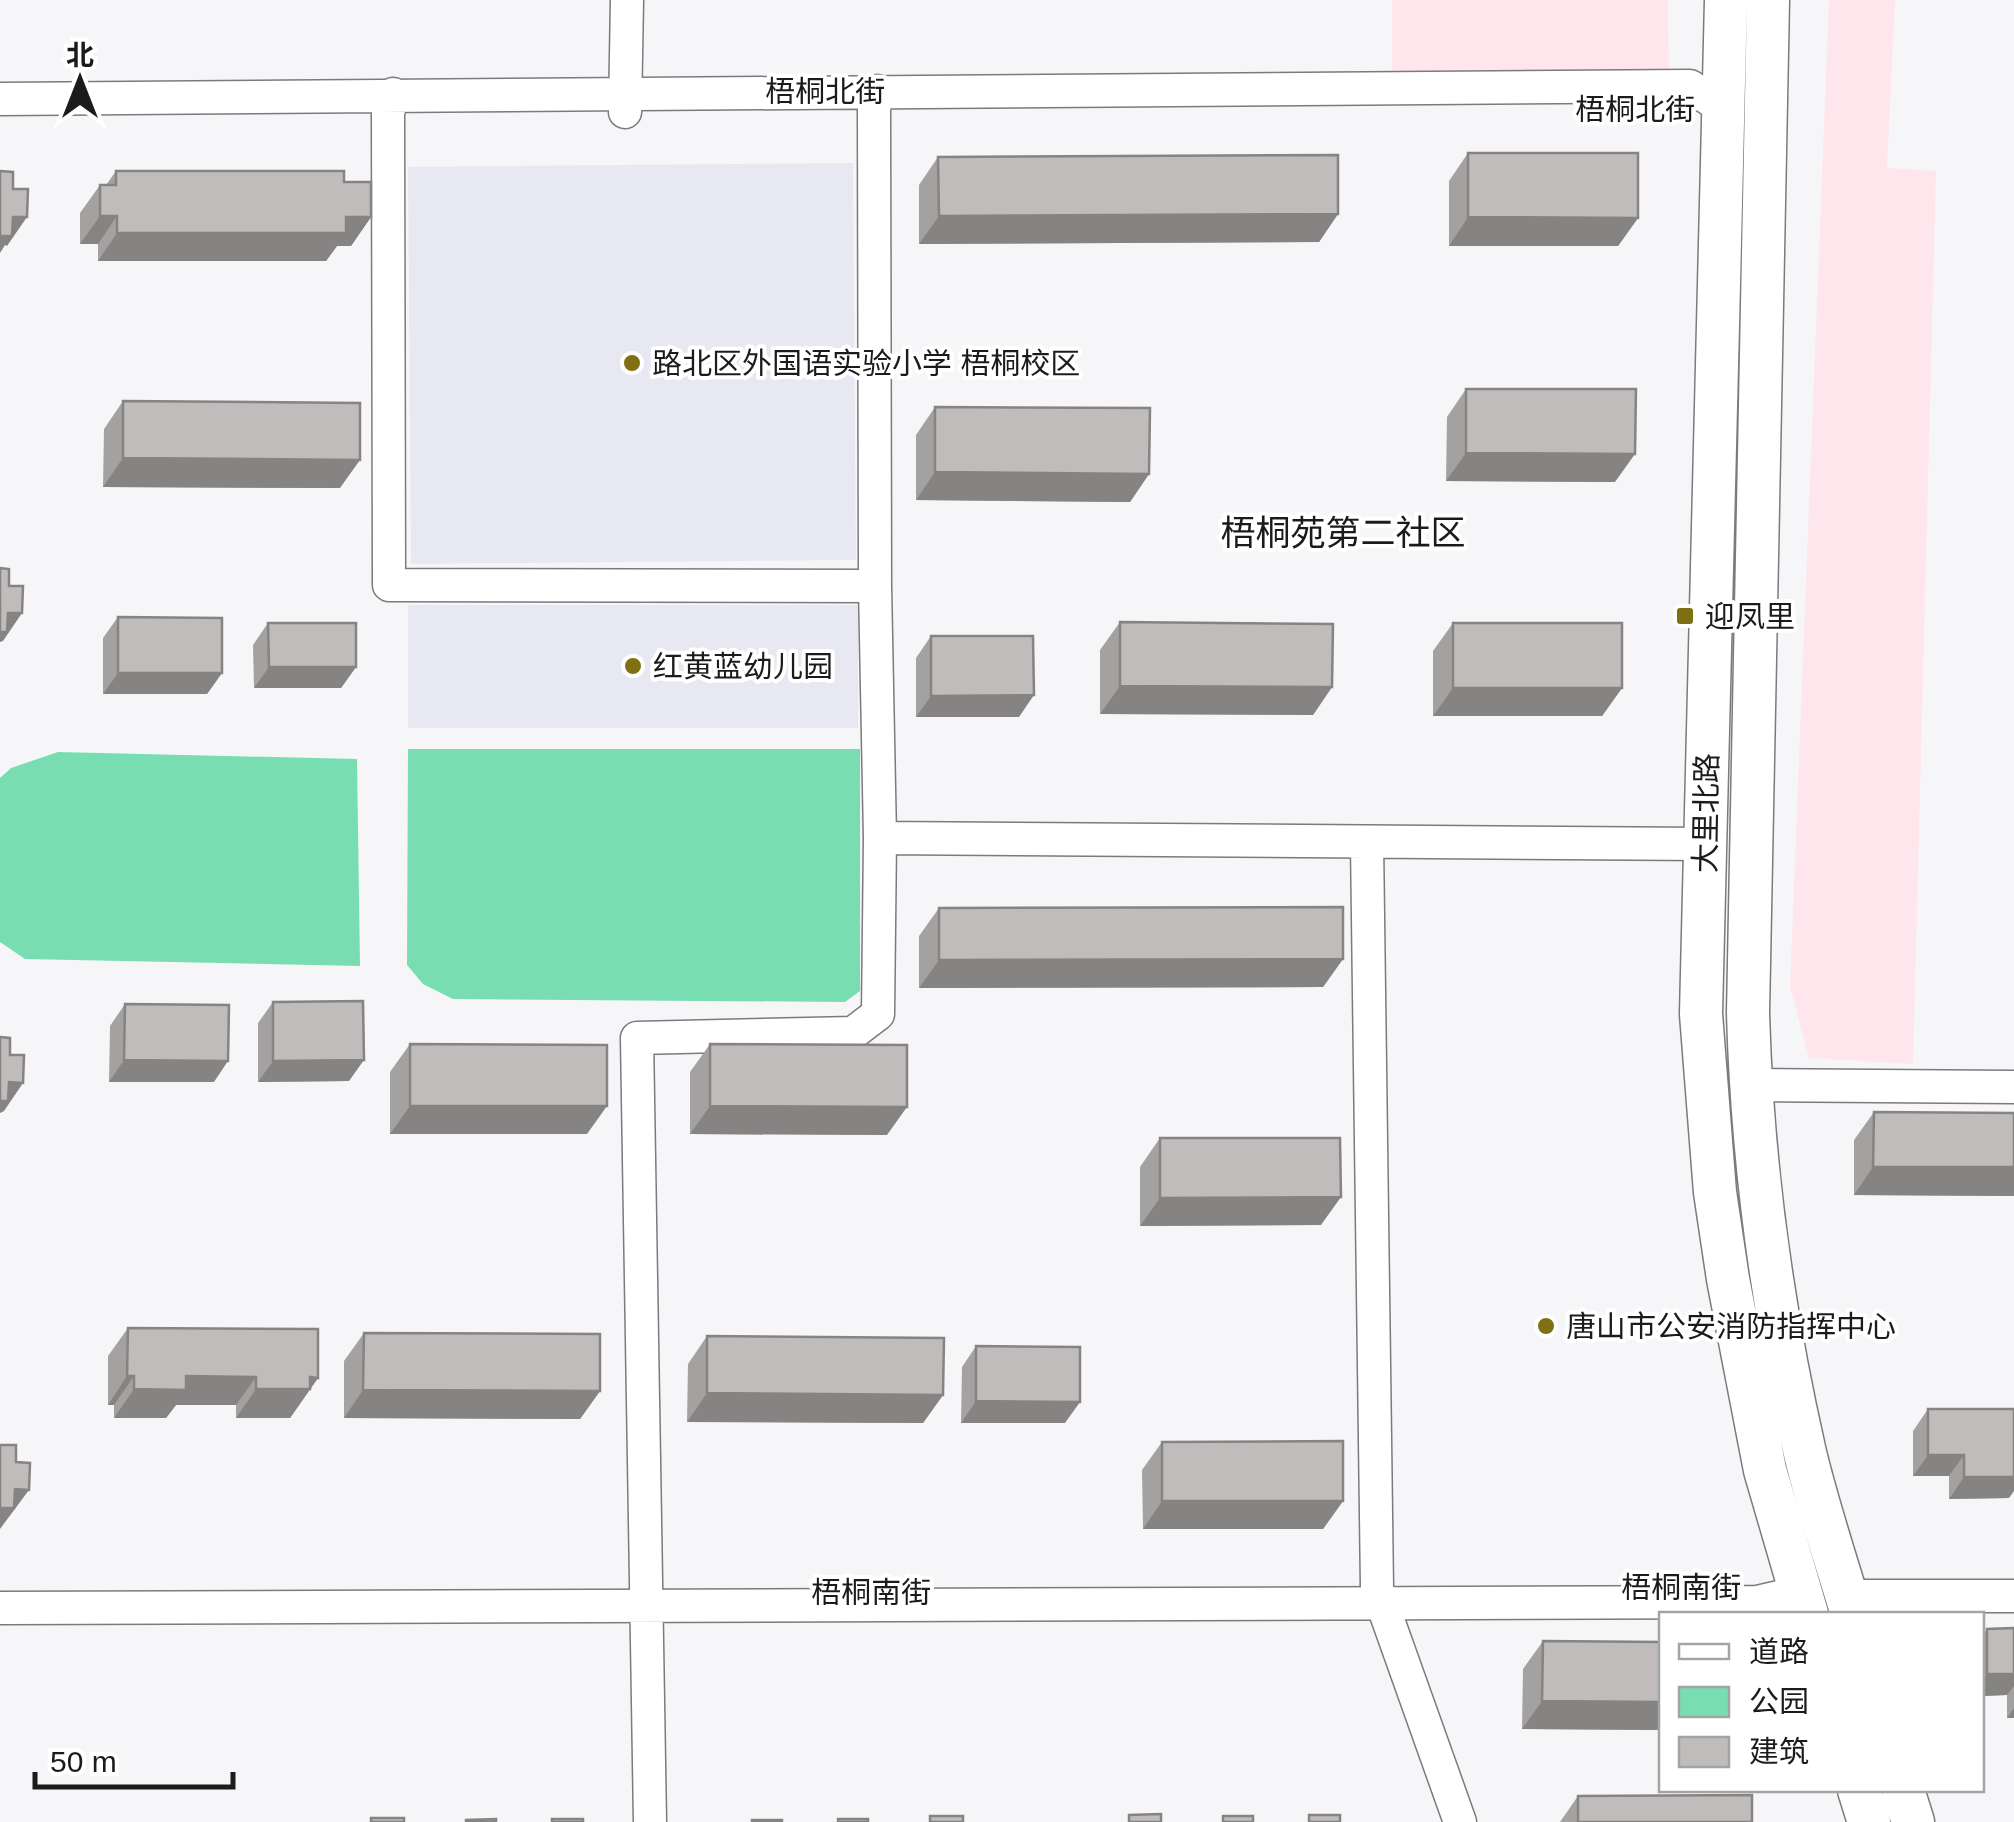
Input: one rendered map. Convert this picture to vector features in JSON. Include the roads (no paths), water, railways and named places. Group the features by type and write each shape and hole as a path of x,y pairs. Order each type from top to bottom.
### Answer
{"main road":[{"name":"大里北路","path":"1726,0 1701,1014 1715,1192 1762,1454 1804,1603"},
{"name":"大里北路","path":"1768,0 1748,1013 1750,1085 1759,1184 1784,1344 1806,1455 1849,1605"},
{"path":"1861,1792 1869,1822"},
{"path":"1904,1792 1913,1822"}],"street":[{"path":"626,102 627,0"},
{"name":"梧桐北街","path":"0,98 391,104"},
{"path":"650,1822 637,1038 853,1033 878,1014 875,101"},
{"name":"梧桐北街","path":"0,115 626,102 1722,108"},
{"path":"391,104 390,585 874,586"},
{"path":"880,838 1706,844"},
{"path":"1367,842 1379,1597 1460,1822"},
{"path":"1750,1085 2014,1086"},
{"name":"梧桐南街","path":"0,1608 1379,1597 1753,1587 1804,1603"},
{"name":"梧桐南街","path":"0,1596 646,1600"},
{"path":"1849,1605 2014,1596"}],"place":[{"name":"路北区外国语实验小学 梧桐校区","path":"632,363"},
{"name":"迎凤里","path":"1685,616"},
{"name":"红黄蓝幼儿园","path":"633,666"},
{"name":"唐山市公安消防指挥中心","path":"1546,1326"}],"district":[{"name":"梧桐苑第二社区","path":"1343,532"}]}
